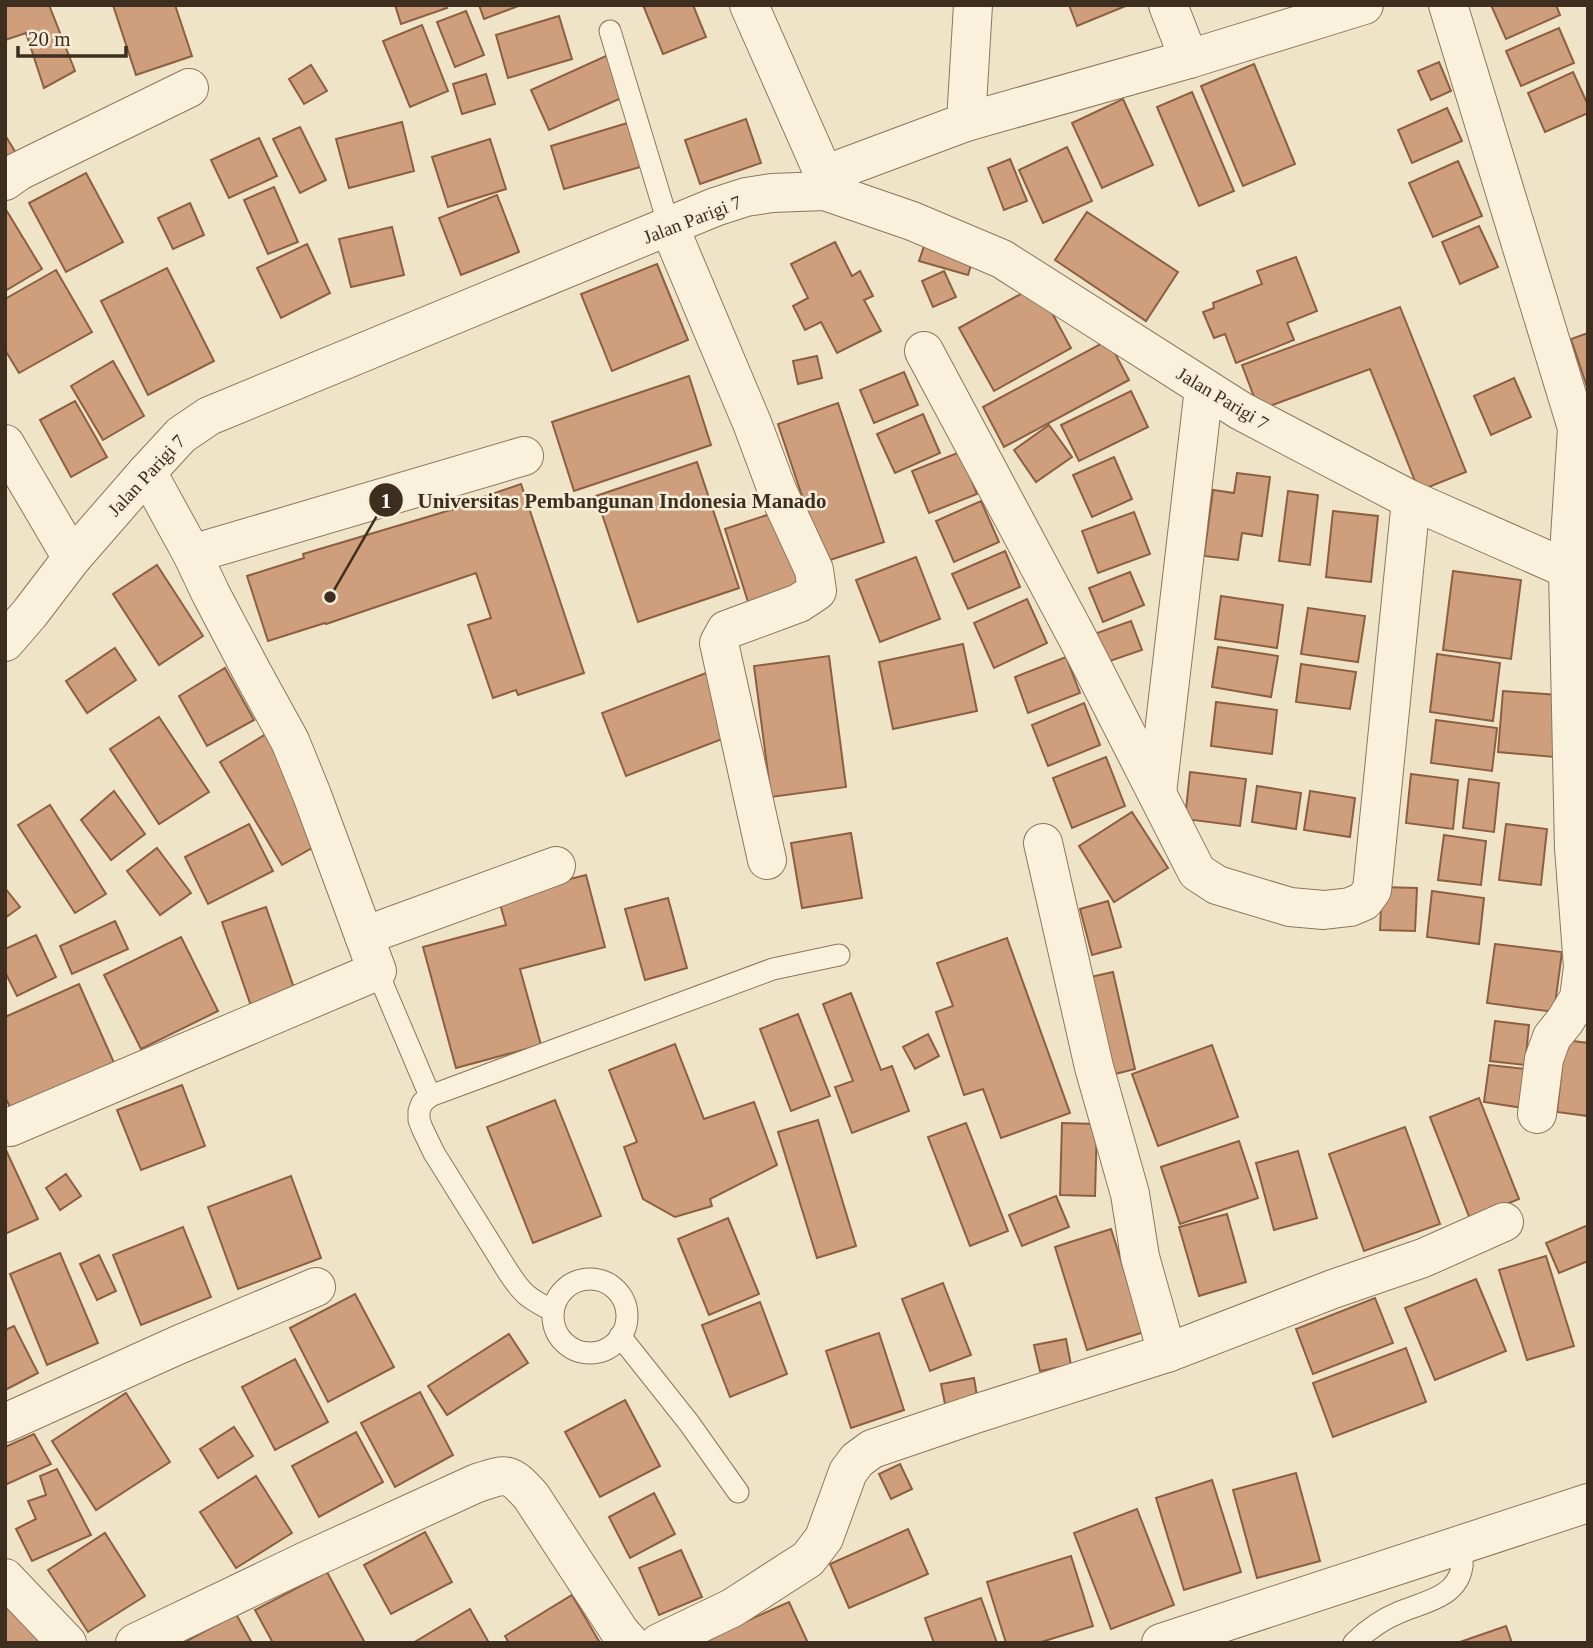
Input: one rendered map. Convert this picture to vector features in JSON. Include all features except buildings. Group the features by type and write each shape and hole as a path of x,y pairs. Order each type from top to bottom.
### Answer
{"street":[{"path":"749,5 825,183 966,122 1189,59 1364,5"},
{"path":"966,122 972,5"},
{"path":"1168,5 1189,59"},
{"path":"1448,5 1577,428 1574,848 1583,967 1579,998 1552,1037 1544,1059 1536,1114"},
{"path":"5,181 19,171 189,88"},
{"name":"Jalan Parigi 7","path":"5,642 72,558 147,472 181,435 209,416 715,207 746,197 825,183 1002,259 1241,411 1411,500 1578,574"},
{"path":"669,226 747,411 777,490 814,570 817,591 799,603 726,630 719,643 767,860"},
{"path":"925,351 1077,637 1197,872 1217,885 1290,907 1324,910 1364,901 1372,890 1411,500"},
{"path":"1157,793 1204,388"},
{"path":"5,444 72,558"},
{"path":"192,554 524,456"},
{"path":"10,1127 377,971 290,741 147,472"},
{"path":"1043,843 1094,1067 1130,1194 1140,1257 1167,1353"},
{"path":"363,936 556,866"},
{"path":"659,1643 732,1608 808,1559 824,1538 848,1472 857,1460 872,1449 1167,1353 1333,1289 1423,1258 1504,1223"},
{"path":"5,1423 178,1345 316,1287"},
{"path":"135,1643 464,1488 495,1477 508,1476 515,1479 531,1496 620,1632 630,1643"},
{"path":"1161,1643 1588,1503"},
{"path":"5,1578 67,1643"}],"lane":[{"path":"610,31 669,226"},
{"path":"553,1311 528,1298 517,1286 435,1153 419,1119 420,1106 430,1096 774,969 839,955"},
{"path":"377,971 430,1096"},
{"path":"589,1279 598,1280 614,1288 624,1303 626,1320 620,1336 608,1348 590,1353 573,1349 559,1337 553,1320 553,1311 559,1295 572,1283 589,1279"},
{"path":"620,1336 689,1423 738,1492"},
{"path":"1354,1643 1367,1631 1397,1614 1443,1595 1457,1584 1463,1564 1458,1545"}],"place":[{"name":"Universitas Pembangunan Indonesia Manado","path":"330,597"}]}
